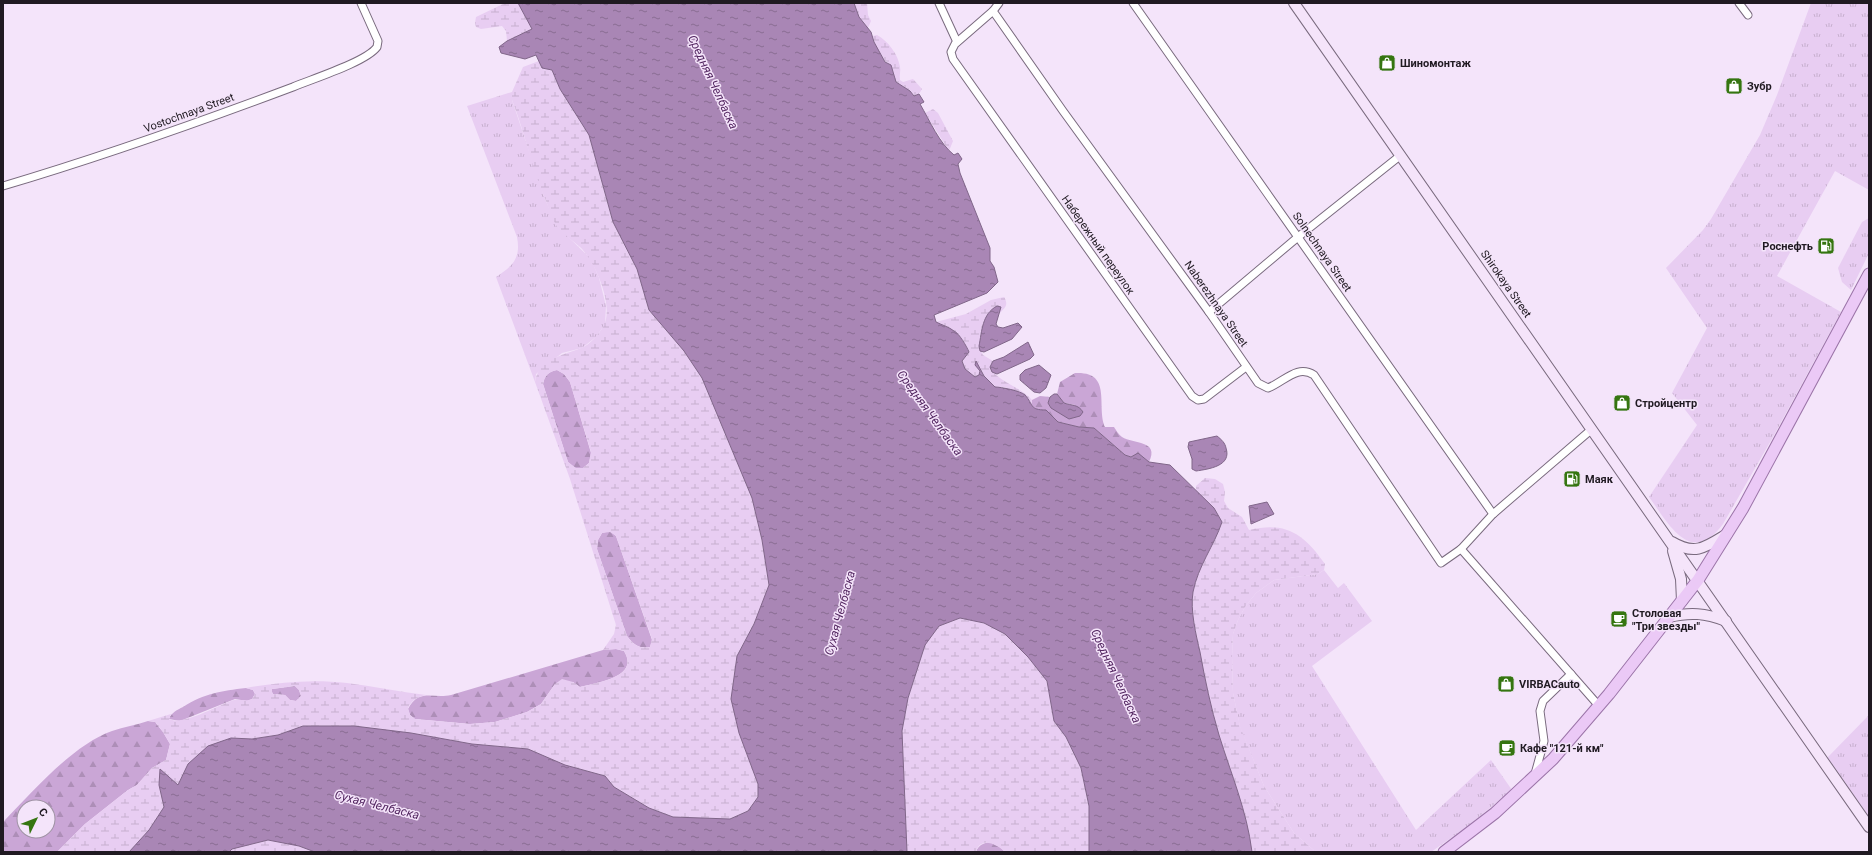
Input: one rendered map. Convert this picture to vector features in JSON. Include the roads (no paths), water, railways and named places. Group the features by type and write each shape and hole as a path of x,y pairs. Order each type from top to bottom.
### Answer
{"main road":[{"path":"1444,852 1495,813 1553,759 1599,706 1698,580 1780,442 1869,274"}],"street":[{"name":"Vostochnaya Street","path":"3,186 110,153 225,112 331,72 369,55 377,47 376,34 362,3"},
{"path":"939,3 957,42 993,11 999,3"},
{"name":"Solnechnaya Street","path":"1133,3 1493,514"},
{"name":"Shirokaya Street","path":"1294,3 1869,827"},
{"path":"1739,3 1748,15"},
{"name":"Naberezhnaya Street","path":"993,11 1062,111 1258,383 1268,388 1296,372 1308,371 1314,375 1441,564 1461,549"},
{"name":"Набережный переулок","path":"957,42 951,52 953,59 1192,396 1198,400 1204,399 1246,366"},
{"path":"1208,312 1298,237 1401,155"},
{"path":"1592,429 1493,514 1461,549 1599,706"},
{"path":"1670,541 1680,547 1693,550 1708,546 1727,533"},
{"path":"1670,541 1681,579 1682,600"},
{"path":"1669,618 1691,613 1700,613 1708,614 1726,621"},
{"path":"1534,778 1544,741 1540,706 1543,701 1571,674"}],"water":[{"path":"518,3 854,3 859,17 871,32 874,42 885,62 891,65 896,82 910,91 914,96 919,94 924,102 920,104 939,138 954,155 958,153 962,159 958,164 960,173 990,248 990,261 994,267 998,282 987,293 934,315 936,322 956,332 965,344 969,352 962,361 965,369 975,377 979,375 980,371 975,365 976,361 984,376 995,387 1019,392 1025,395 1034,408 1046,410 1058,422 1079,427 1094,428 1125,455 1131,457 1138,453 1149,462 1170,465 1214,508 1222,522 1195,583 1192,599 1193,614 1213,715 1243,807 1252,852 1089,852 1089,806 1081,768 1066,737 1054,721 1047,681 1028,657 1005,634 984,623 960,618 939,626 925,645 908,698 902,731 907,852 315,852 299,846 268,840 232,849 229,852 129,852 149,830 164,807 159,785 160,769 178,785 188,764 208,746 231,738 252,739 278,735 303,726 354,726 411,733 472,744 528,749 565,765 605,776 614,787 649,808 673,817 730,819 748,811 758,797 758,784 739,733 731,699 737,656 754,624 769,585 762,540 752,498 702,378 684,351 649,310 637,269 613,222 589,135 560,89 552,70 542,68 536,55 525,59 501,53 499,47 507,41 532,29"},
{"path":"997,306 1001,307 996,324 998,327 1003,328 1018,323 1022,327 1012,339 984,352 980,351 979,346 984,323 988,314"},
{"path":"1028,342 1034,355 1030,359 997,374 992,372 990,367 993,361 1004,357"},
{"path":"1039,365 1051,375 1046,388 1040,393 1034,392 1020,380 1020,375 1025,370"},
{"path":"1057,394 1064,403 1077,406 1083,412 1080,416 1069,419 1051,408 1048,403 1050,397"},
{"path":"1217,436 1226,446 1227,454 1223,463 1213,468 1196,471 1192,469 1192,459 1188,447 1189,442"},
{"path":"1267,502 1274,514 1251,524 1249,506"}],"place":[{"name":"Шиномонтаж","path":"1387,63"},
{"name":"Зубр","path":"1734,86"},
{"name":"Роснефть","path":"1826,246"},
{"name":"Стройцентр","path":"1622,403"},
{"name":"Маяк","path":"1572,479"},
{"name":"Столовая \"Три звезды\"","path":"1619,619"},
{"name":"VIRBACauto","path":"1506,684"},
{"name":"Кафе \"121-й км\"","path":"1507,748"}],"water label":[{"name":"Средняя Челбаска","path":"713,82"},
{"name":"Средняя Челбаска","path":"930,413"},
{"name":"Сухая Челбаска","path":"840,613"},
{"name":"Средняя Челбаска","path":"1116,676"},
{"name":"Сухая Челбаска","path":"377,805"}]}
